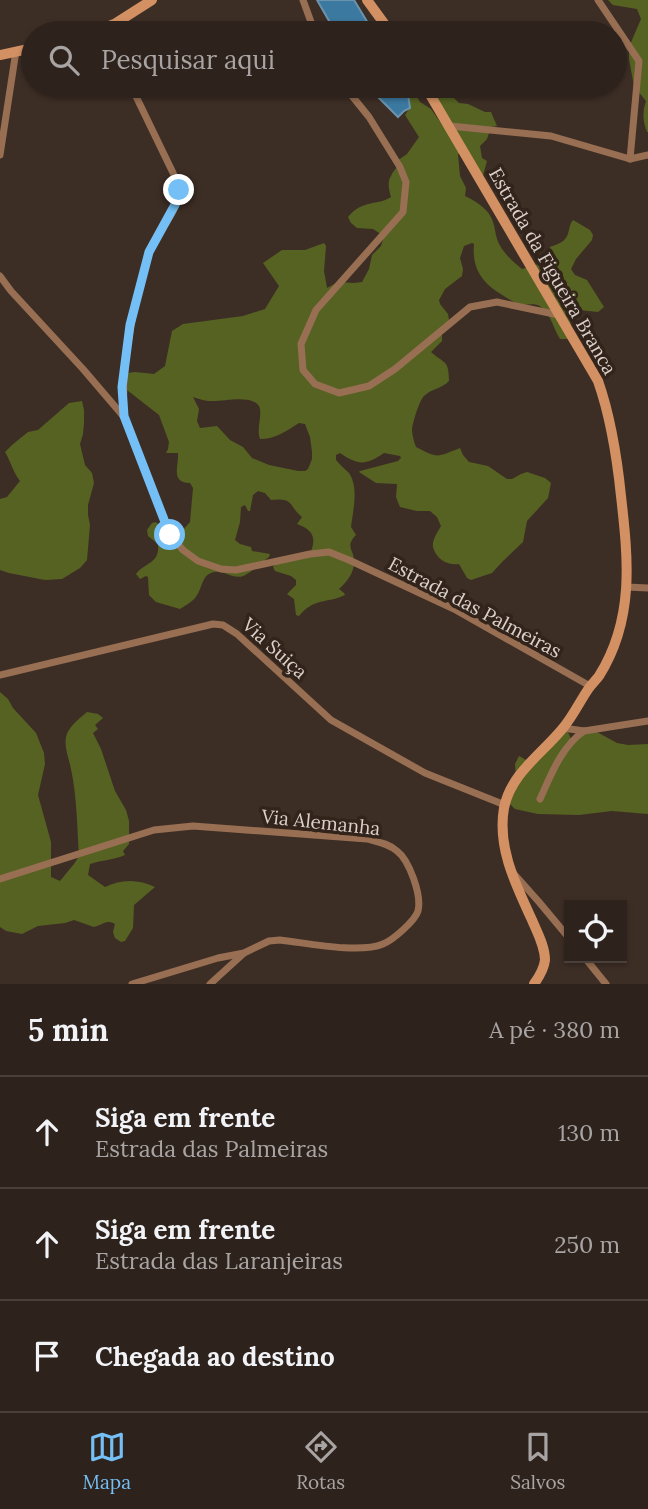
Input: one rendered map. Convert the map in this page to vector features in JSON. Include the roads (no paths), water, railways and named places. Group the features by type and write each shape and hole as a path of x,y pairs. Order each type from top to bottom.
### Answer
{"main road":[{"path":"119,21 152,0"},
{"path":"367,0 382,21"},
{"path":"0,55 21,50"},
{"name":"Estrada da Figueira Branca","path":"432,98 598,382 609,417 619,474 627,555 627,587 624,610 614,645 598,677 564,728 525,767 505,805 503,835 510,871 543,948 545,961 534,984"}],"street":[{"path":"303,0 311,21"},
{"path":"598,0 612,21"},
{"path":"627,43 639,61 630,159"},
{"path":"0,156 16,51"},
{"path":"124,416 122,387 130,325 149,252 177,201 179,190 137,98"},
{"path":"354,98 369,117 400,167 406,182 403,212 316,310 301,344 303,370 315,384 339,393 369,386 395,369 470,307 497,302 559,315"},
{"path":"450,126 551,136 630,159 648,155"},
{"name":"Estrada das Palmeiras","path":"0,276 124,416 170,535 183,550 198,561 221,569 236,570 328,552 454,609 590,686"},
{"path":"627,587 648,588"},
{"name":"Via Suiça","path":"0,675 213,624 223,625 237,634 331,720 425,773 505,805"},
{"path":"564,728 583,731 648,721"},
{"path":"540,799 556,764 574,738 583,731"},
{"name":"Via Alemanha","path":"0,879 154,830 193,826 367,839 389,845 400,853 407,864 418,894 418,911 411,922 384,944 346,947 269,940 244,953 218,958 132,984"},
{"path":"510,871 564,933"},
{"path":"209,984 244,953"},
{"path":"589,963 606,984"}],"water":[{"path":"317,0 354,0 367,21 329,21"},
{"path":"379,98 409,98 410,108 398,117"}]}
